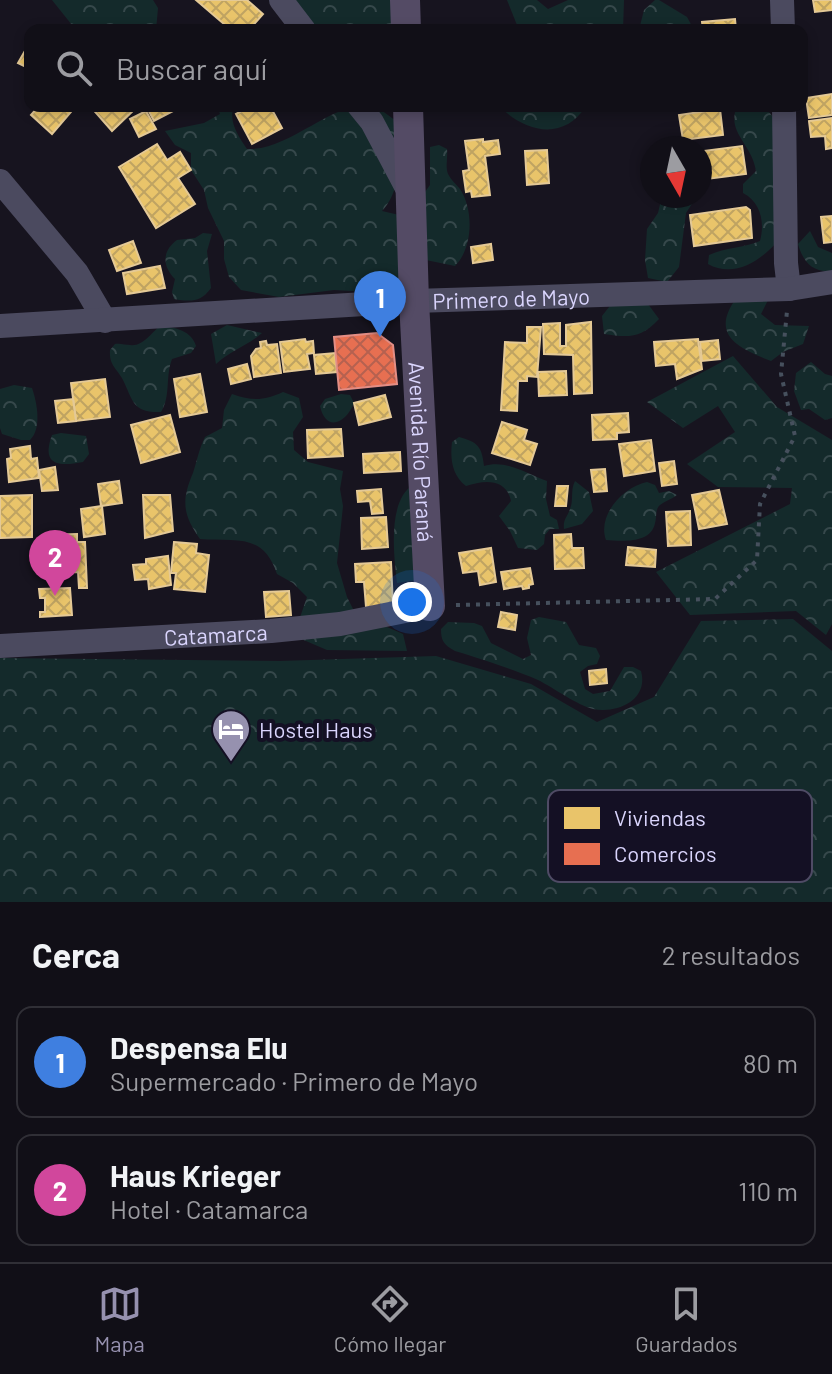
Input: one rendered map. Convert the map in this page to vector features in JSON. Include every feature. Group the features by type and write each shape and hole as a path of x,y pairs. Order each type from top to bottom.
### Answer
{"main road":[{"path":"405,0 406,24"},
{"name":"Avenida Río Paraná","path":"408,112 414,301 430,606"}],"street":[{"path":"281,0 299,24"},
{"path":"782,0 783,24"},
{"path":"364,112 411,195"},
{"path":"784,112 789,289"},
{"path":"0,181 77,273 105,321"},
{"name":"Primero de Mayo","path":"0,326 414,301 789,289 832,282"},
{"name":"Catamarca","path":"0,646 271,631 340,624 430,606"}],"path":[{"path":"430,606 715,599 757,560 760,504 795,436 781,374 789,289"}],"green space":[{"path":"52,0 153,0 158,8 157,24 71,24"},
{"path":"406,0 408,24 287,24 290,2"},
{"path":"507,0 537,0 548,9 568,0 624,0 623,24 517,24"},
{"path":"659,0 687,17 691,24 640,24 644,10"},
{"path":"232,112 237,134 247,149 280,142 339,112 383,112 399,123 397,181 382,211 399,215 404,283 389,293 334,290 279,297 241,290 229,277 224,259 224,241 208,208 204,190 191,170 191,153 175,145 165,131 204,123 220,114"},
{"path":"506,112 581,112 566,125 555,129 532,127"},
{"path":"735,112 769,112 773,117 776,243 754,262 727,269 708,264 709,255 760,241 762,220 758,207 743,193 743,184 756,171 734,120"},
{"path":"439,145 447,149 448,174 460,189 468,207 468,239 455,266 426,260 420,199 430,185 430,147"},
{"path":"659,208 689,208 679,267 667,282 648,278 645,260 647,229"},
{"path":"810,231 818,247 832,253 832,271 814,268 803,256 798,244"},
{"path":"203,233 212,234 207,251 211,288 195,300 174,299 175,279 166,264 166,254 177,240 195,238"},
{"path":"737,297 769,298 761,314 775,325 809,326 803,344 771,361 738,345 727,331 726,321"},
{"path":"613,302 648,304 659,319 634,335 604,334 602,316"},
{"path":"227,325 262,333 216,364 211,334"},
{"path":"160,326 187,333 196,346 191,353 172,359 164,406 161,412 151,412 135,404 112,363 110,350 115,344 139,344"},
{"path":"733,356 777,407 832,440 832,624 826,635 796,611 690,615 656,572 790,504 792,488 718,487 687,464 735,432 718,406 683,428 647,402"},
{"path":"811,362 832,376 832,418 825,420 809,409 801,410 794,391 796,373"},
{"path":"14,385 32,388 34,394 37,422 30,440 2,434 0,428 0,389"},
{"path":"283,392 299,398 303,417 293,432 294,450 308,462 343,471 337,563 347,597 355,613 403,634 407,651 327,650 292,635 307,597 293,583 277,574 264,551 256,545 236,540 200,539 190,522 185,500 189,483 205,437 222,428 224,410 232,394 258,399"},
{"path":"341,394 350,395 354,403 346,416 331,422 320,406 325,399"},
{"path":"52,435 86,436 89,454 83,462 59,464 50,458"},
{"path":"459,437 478,446 484,466 500,464 547,481 546,499 550,516 557,520 559,529 550,529 545,535 544,544 537,550 518,548 499,516 511,501 504,488 487,482 466,486 458,477 451,448 452,442"},
{"path":"575,481 589,492 593,511 582,524 564,529 571,506"},
{"path":"647,482 655,485 659,493 669,491 677,495 658,507 655,523 648,535 635,540 606,540 605,521 614,504 629,490"},
{"path":"413,485 416,580 397,583 394,544 396,516 399,503"},
{"path":"539,617 566,622 579,645 596,648 600,656 597,664 580,672 585,689 593,694 610,691 624,667 633,667 641,671 642,681 636,697 621,707 593,709 538,680 455,651 446,645 442,637 441,629 448,622 474,623 482,626 491,643 523,659 531,655 527,638 531,620"},
{"path":"793,619 832,651 832,902 0,902 0,658 280,661 436,656 531,684 597,722 654,697 701,621"}],"building: Viviendas":[{"path":"196,0 247,0 263,14 254,24 224,24"},
{"path":"813,0 832,0 832,10 815,12"},
{"path":"735,19 735,24 702,24"},
{"path":"24,52 24,66 18,63"},
{"path":"832,94 832,115 809,118 808,98"},
{"path":"34,112 71,112 52,134 31,115"},
{"path":"95,112 132,112 112,131"},
{"path":"147,112 156,129 139,137 130,119"},
{"path":"149,112 171,112 154,121"},
{"path":"273,112 282,128 252,144 236,114"},
{"path":"720,112 723,135 682,136 679,115"},
{"path":"832,118 832,148 826,149 825,136 811,137 809,121"},
{"path":"483,139 483,142 498,140 500,154 485,156 490,195 472,197 471,191 466,192 463,171 469,170 465,141"},
{"path":"157,144 167,160 180,152 191,170 178,178 195,204 156,228 119,167"},
{"path":"742,146 746,174 712,178 712,150"},
{"path":"547,150 549,183 527,185 525,151"},
{"path":"746,207 750,210 752,238 694,246 690,215"},
{"path":"832,216 832,242 824,243 821,217"},
{"path":"133,241 141,263 117,271 109,250"},
{"path":"491,244 493,260 473,263 471,247"},
{"path":"160,266 165,288 127,294 123,273"},
{"path":"591,322 592,393 574,394 573,355 544,354 543,324 560,323 560,346 566,346 566,325"},
{"path":"527,327 541,327 537,377 527,376 527,381 518,381 517,411 501,410 505,342 527,343"},
{"path":"305,339 306,342 313,341 314,353 307,354 310,369 284,372 280,342"},
{"path":"698,339 702,369 677,379 675,364 656,366 654,342"},
{"path":"718,340 720,359 702,361 700,342"},
{"path":"266,341 267,345 277,344 281,373 254,377 251,356 261,348 260,342"},
{"path":"335,353 337,372 316,374 314,355"},
{"path":"247,364 251,379 231,384 228,369"},
{"path":"566,371 567,395 539,396 538,372"},
{"path":"200,374 207,412 180,417 174,379"},
{"path":"105,379 110,417 76,421 71,383"},
{"path":"385,395 391,417 359,425 354,403"},
{"path":"73,399 76,421 58,423 55,401"},
{"path":"628,413 629,432 617,433 617,439 593,440 592,415"},
{"path":"170,415 180,452 141,463 131,425"},
{"path":"502,422 527,430 524,440 537,444 530,465 492,453"},
{"path":"341,429 343,456 308,458 307,430"},
{"path":"651,440 655,471 624,476 619,444"},
{"path":"30,446 31,459 37,458 39,478 9,482 7,459 11,458 10,449"},
{"path":"400,452 401,471 364,473 363,454"},
{"path":"674,461 677,484 662,486 659,463"},
{"path":"55,467 58,490 42,491 39,470"},
{"path":"605,469 607,491 594,492 591,470"},
{"path":"119,481 122,503 101,506 98,484"},
{"path":"557,486 568,486 566,506 555,506"},
{"path":"381,489 383,513 372,514 370,501 358,502 357,491"},
{"path":"719,490 727,524 699,529 692,495"},
{"path":"32,495 32,537 0,538 0,496"},
{"path":"143,495 170,495 173,531 145,538"},
{"path":"102,506 105,534 84,537 81,509"},
{"path":"690,511 691,545 668,546 666,512"},
{"path":"386,517 388,547 362,549 361,518"},
{"path":"77,534 77,542 85,542 87,588 79,588 78,572 45,574 43,535"},
{"path":"571,534 572,548 583,548 584,568 555,569 554,535"},
{"path":"174,542 197,544 196,553 209,555 205,592 174,589 176,573 171,573"},
{"path":"628,547 656,550 655,567 626,565"},
{"path":"491,548 496,582 480,585 478,571 463,573 459,553"},
{"path":"168,556 171,585 149,589 148,579 135,580 133,565 146,564 146,559"},
{"path":"391,562 393,606 366,607 364,582 356,582 355,564"},
{"path":"530,568 533,584 529,588 504,589 501,572"},
{"path":"70,588 72,615 40,617 40,612 45,612 45,598 40,598 39,589"},
{"path":"289,591 291,615 266,617 264,592"},
{"path":"501,612 517,615 515,630 498,627"},
{"path":"606,669 607,683 590,685 589,671"}],"building: Comercios":[{"path":"377,333 393,345 397,384 339,390 334,337"}],"place":[{"name":"Despensa Elu","path":"380,337"},
{"name":"Haus Krieger","path":"55,596"},
{"name":"Hostel Haus","path":"231,763"}]}
